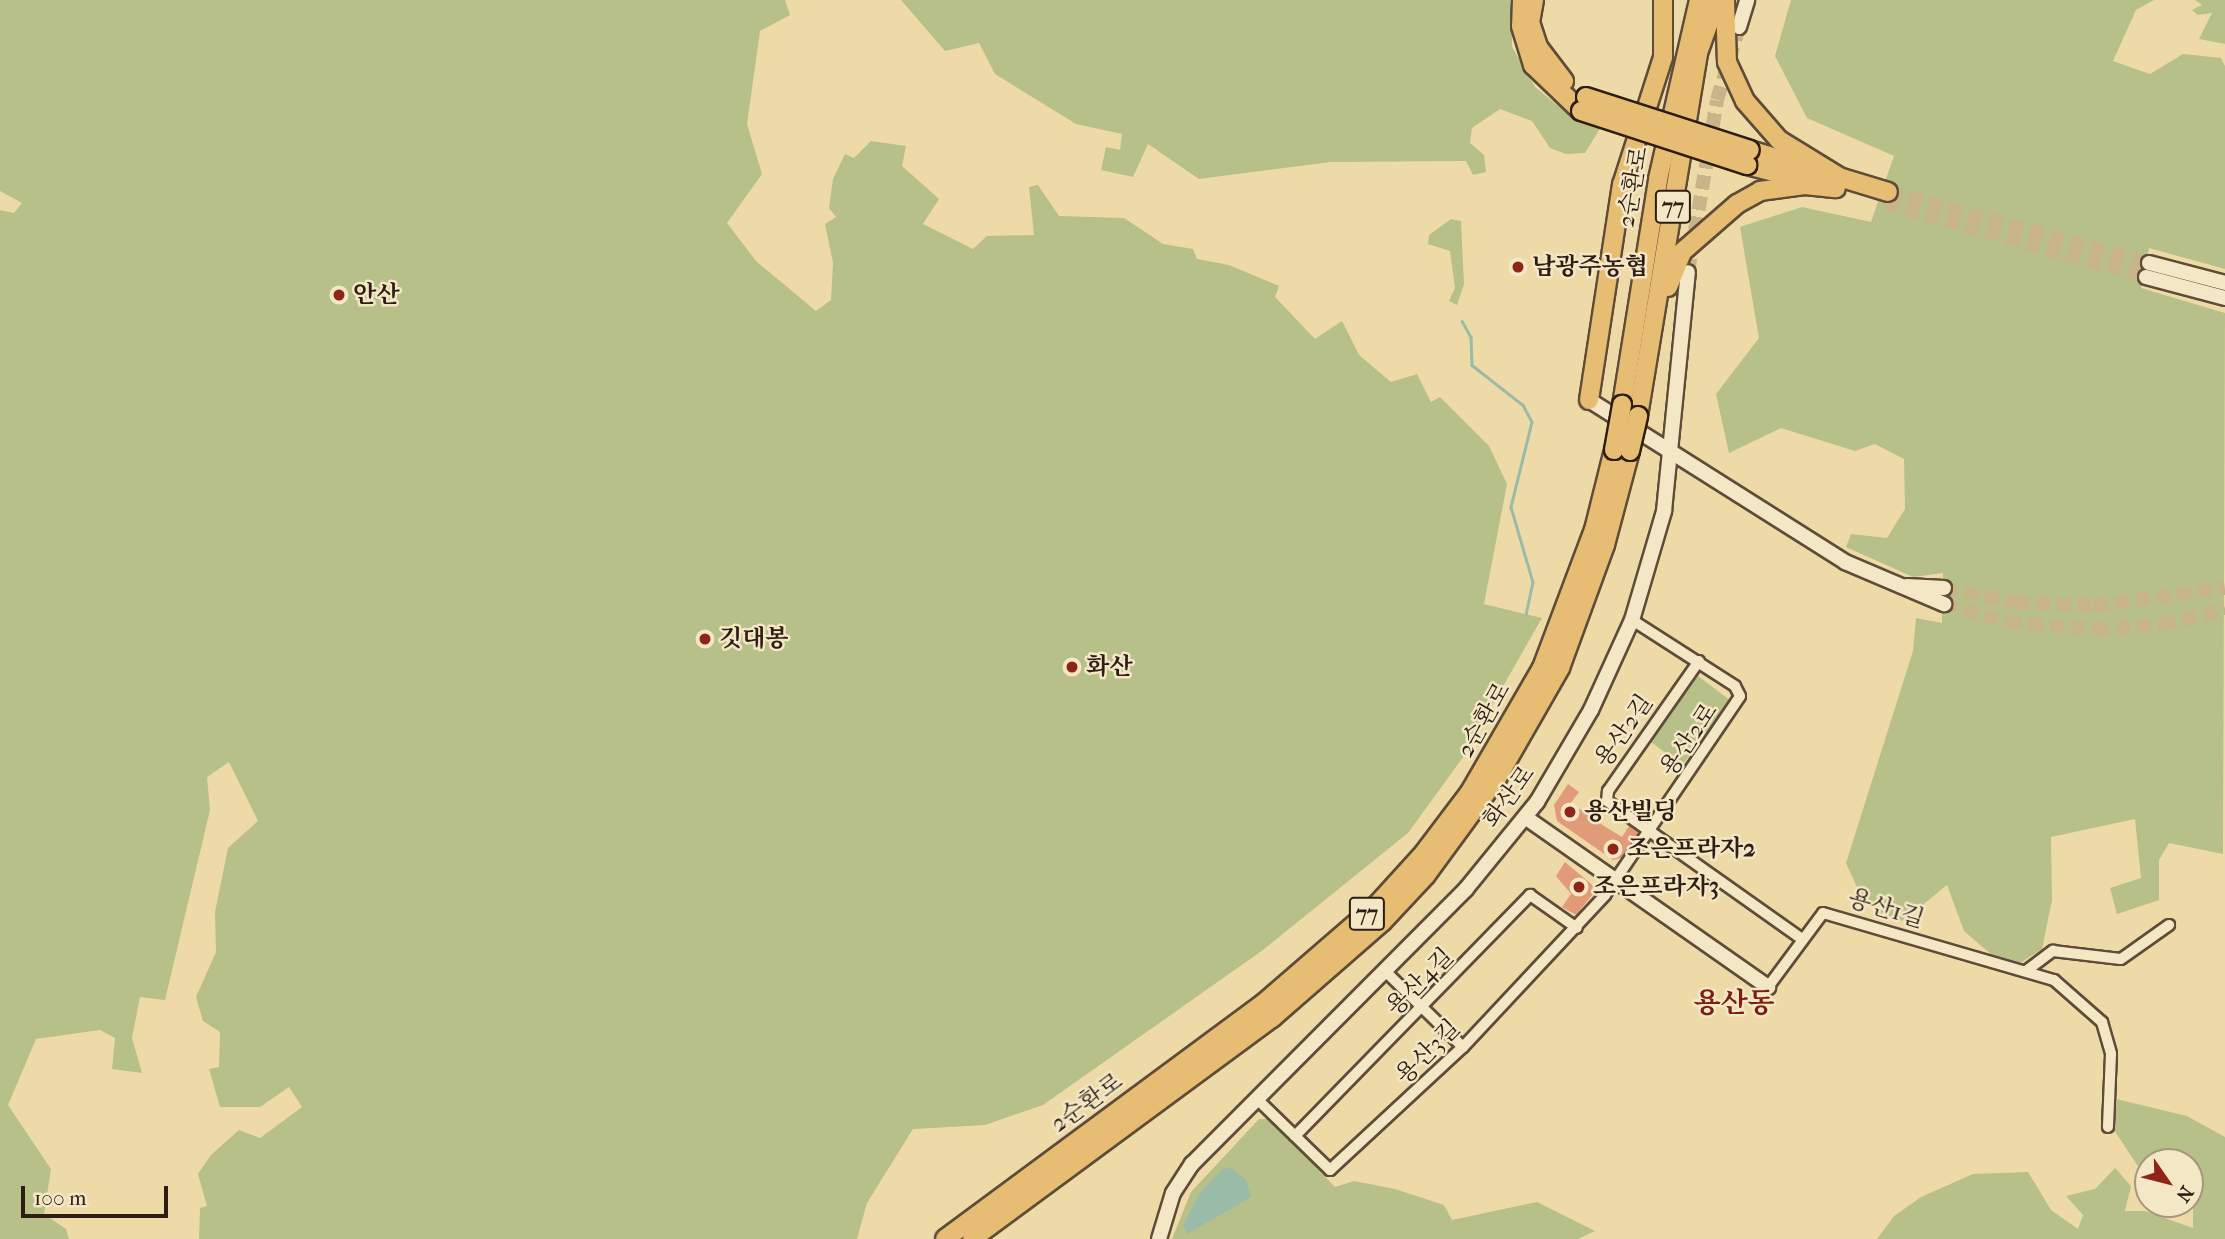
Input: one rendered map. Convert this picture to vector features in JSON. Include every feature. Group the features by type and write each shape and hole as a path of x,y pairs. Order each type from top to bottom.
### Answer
{"highway":[{"path":"1522,0 1521,26 1533,65 1584,104 1748,157 1887,197"},
{"path":"1534,0 1530,22 1538,47 1584,104"},
{"path":"1665,0 1678,80"},
{"path":"1589,400 1622,185 1663,57 1665,0"},
{"name":"2순환로","path":"972,1239 1272,1018 1382,922 1426,875 1497,778 1560,668 1601,557 1622,450 1622,405 1678,80 1699,0"},
{"name":"2순환로","path":"945,1239 1264,1003 1375,907 1424,853 1471,792 1542,668 1622,450 1638,416 1698,53 1717,0"},
{"path":"1725,0 1727,62 1745,101 1779,140 1839,183"},
{"path":"1643,382 1672,272 1701,233 1760,191 1805,184 1839,183"},
{"path":"992,1239 1020,1204"}],"main road":[{"path":"1739,27 1748,0"},
{"path":"2225,283 2148,270 2225,298"},
{"name":"화산로","path":"1159,1239 1179,1181 1384,970 1437,921 1525,817 1591,710 1632,620 1664,511 1688,272"},
{"path":"1589,400 1669,454 1844,562 1944,604"},
{"path":"1899,586 1944,588"},
{"path":"1525,817 1768,988"}],"street":[{"name":"용산2로","path":"1616,881 1740,700 1738,689 1699,661 1632,620"},
{"name":"용산2길","path":"1699,661 1606,797 1803,940"},
{"name":"용산3길","path":"1257,1099 1330,1170 1463,1047 1577,928 1616,881"},
{"name":"용산4길","path":"1295,1136 1423,1008 1530,895 1577,928"},
{"name":"용산1길","path":"1768,988 1823,913 2026,971 2073,991 2102,1022 2110,1054 2109,1127"},
{"path":"2026,971 2053,951 2122,959 2169,925"},
{"path":"1384,970 1463,1047"}],"green space":[{"path":"0,0 785,0 790,15 760,31 747,124 762,174 727,223 756,261 816,311 831,300 833,263 825,224 836,217 829,208 833,179 845,154 854,158 871,141 906,146 902,166 939,199 923,224 973,249 987,236 1034,235 1029,187 1038,185 1059,216 1124,218 1163,244 1193,249 1197,259 1229,265 1279,286 1275,297 1315,339 1342,321 1359,355 1391,382 1417,374 1431,402 1440,397 1489,446 1507,484 1484,604 1542,618 1461,760 1408,833 1263,950 1043,1105 985,1125 913,1129 867,1203 857,1239 199,1239 200,1208 207,1206 198,1174 211,1155 239,1130 260,1138 302,1107 289,1087 260,1107 220,1107 209,1069 219,1067 220,1032 203,1021 196,997 216,952 215,912 228,848 258,821 229,762 207,777 210,810 165,1000 140,997 132,1038 142,1073 112,1069 115,1038 100,1030 36,1039 8,1105 51,1169 44,1214 66,1229 69,1239 0,1239 0,210 14,213 22,203 0,191"},
{"path":"901,0 1512,0 1512,47 1535,87 1568,114 1604,122 1585,153 1566,154 1550,148 1532,121 1500,109 1472,128 1470,143 1484,155 1486,172 1473,175 1466,161 1331,162 1199,179 1148,144 1133,177 1101,170 1106,147 1120,150 1122,134 1076,124 995,74 979,43 945,51"},
{"path":"1791,0 2154,0 2136,10 2113,61 2150,74 2183,54 2221,58 2225,66 2225,269 2149,248 2141,288 2225,313 2223,854 2169,843 2159,860 2159,900 2117,914 2110,888 2141,878 2135,819 2051,837 2052,900 2042,949 2017,965 1992,955 1964,931 1947,885 1903,921 1882,916 1861,896 1846,863 1913,651 1916,618 1942,623 1943,573 1913,577 1846,547 1851,534 1887,538 1905,509 1904,459 1875,444 1855,451 1781,428 1729,453 1716,394 1759,338 1740,227 1802,207 1871,222 1894,156 1807,118 1775,56"},
{"path":"2195,0 2225,0 2225,44 2199,39 2212,13 2198,15 2192,10 2202,5"},
{"path":"1451,219 1461,221 1464,284 1457,305 1449,301 1455,288 1450,251 1428,244 1429,235"},
{"path":"1698,676 1731,701 1682,765 1649,741"},
{"path":"2116,1099 2187,1116 2225,1137 2225,1239 1877,1239 1894,1216 1921,1197 1973,1174 2028,1172 2051,1210 2078,1229 2083,1215 2066,1196 2095,1189 2115,1168 2131,1186 2125,1211 2134,1211 2134,1218 2165,1218 2193,1228 2193,1218 2204,1218 2204,1148 2134,1148 2134,1160 2112,1127"},
{"path":"1259,1119 1269,1119 1335,1187 1354,1181 1395,1189 1444,1205 1452,1220 1537,1202 1595,1231 1578,1239 1172,1239 1191,1192"}],"shaded area":[{"path":"1231,1168 1246,1180 1251,1197 1187,1234 1183,1226 1199,1194 1223,1169"}],"building":[{"path":"1568,784 1579,792 1571,803 1604,826 1622,837 1629,826 1638,832 1621,858 1613,860 1557,821 1554,805"},
{"name":"조은프라자3","path":"1565,862 1597,889 1576,915 1562,907 1571,894 1556,876"}],"waterway":[{"path":"1462,321 1471,337 1472,365 1523,405 1532,422 1511,507 1533,582 1526,614"}],"tunnel":[{"path":"1688,272 1717,100 1739,27"},
{"path":"1888,192 2149,263"},
{"path":"1885,203 2146,277"},
{"path":"1944,588 2015,602 2094,606 2225,588"},
{"path":"1944,604 2008,622 2095,629 2162,625 2225,609"}],"place":[{"name":"남광주농협","path":"1518,267"},
{"name":"안산","path":"339,295"},
{"name":"깃대봉","path":"705,639"},
{"name":"화산","path":"1072,667"},
{"name":"용산빌딩","path":"1570,812"},
{"name":"조은프라자2","path":"1613,849"},
{"name":"조은프라자3","path":"1579,887"}],"district":[{"name":"용산동","path":"1734,1003"}]}
